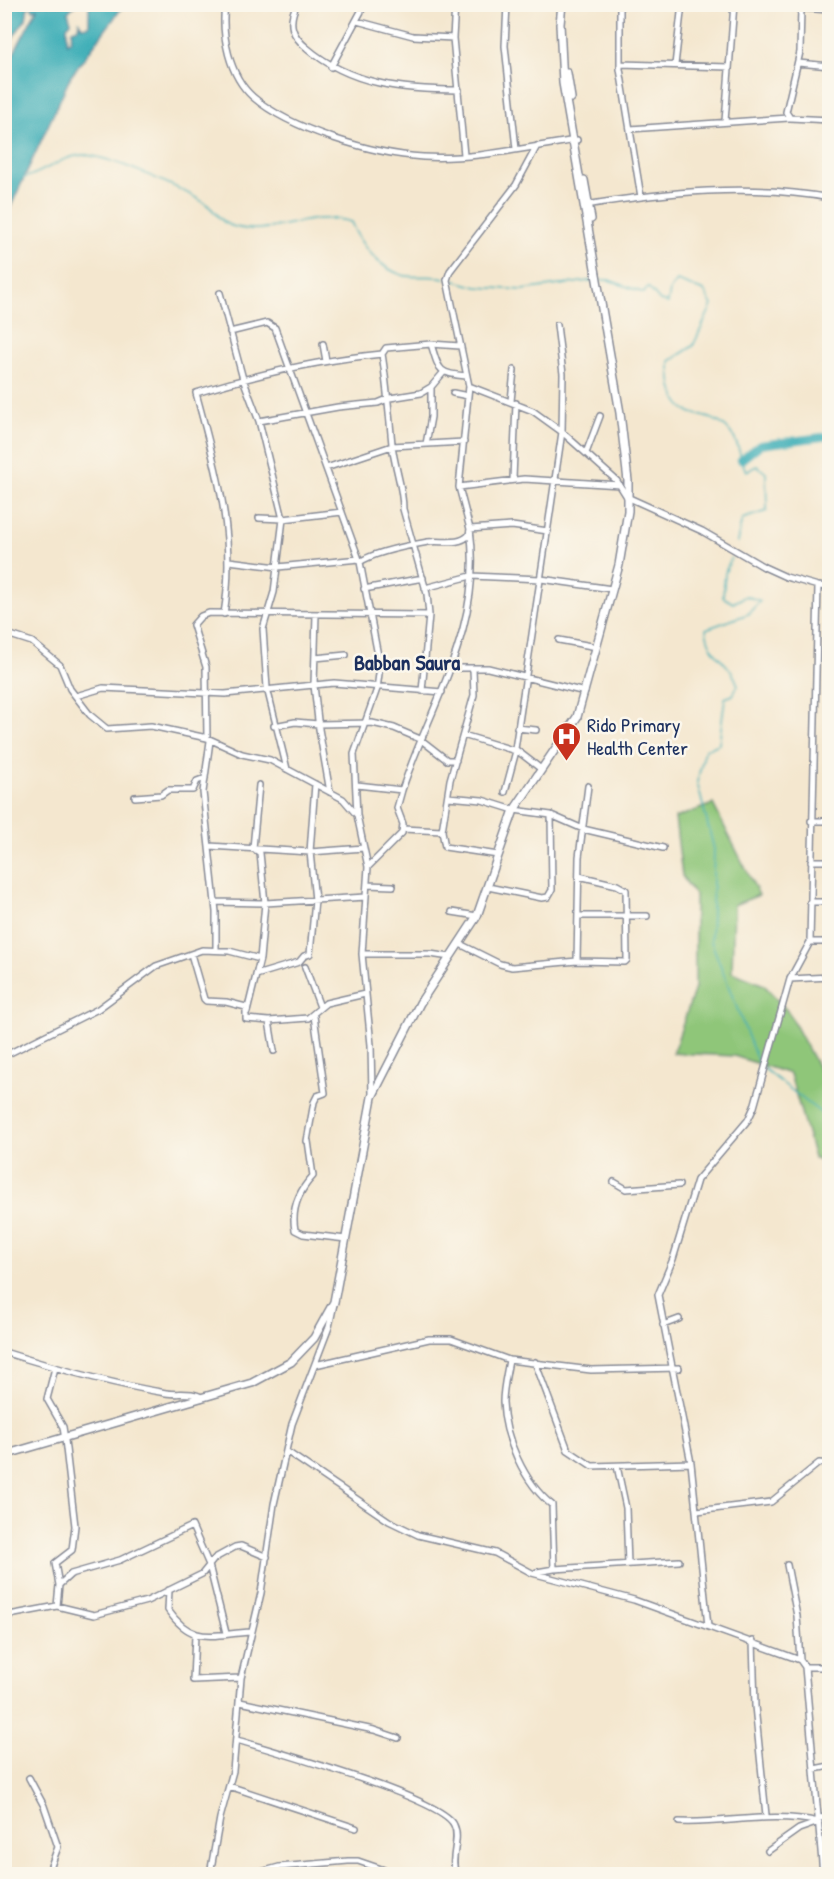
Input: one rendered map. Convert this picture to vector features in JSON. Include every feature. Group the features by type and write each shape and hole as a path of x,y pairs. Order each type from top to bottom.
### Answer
{"main road":[{"path":"4,1455 204,1399 252,1383 291,1362 314,1338 334,1302 372,1097 420,1003 477,916 514,810 568,733 585,692 624,538 631,478 629,440 575,140 565,64 564,4"}],"street":[{"path":"225,4 225,38 228,54 238,77 253,97 282,115 360,147 424,157 464,155 575,140"},
{"path":"297,4 290,26 296,39 331,67 375,83 416,90 459,90"},
{"path":"331,67 365,4"},
{"path":"455,4 453,38 464,155"},
{"path":"507,4 505,57 516,149"},
{"path":"620,4 620,64 641,197"},
{"path":"675,65 682,4"},
{"path":"725,121 734,4"},
{"path":"790,118 786,112 798,63 801,8 830,10"},
{"path":"357,21 413,36 453,38"},
{"path":"798,63 830,66"},
{"path":"620,64 729,67"},
{"path":"630,129 790,118 830,120"},
{"path":"368,867 399,838 403,829 397,808 420,740 462,640 471,576 473,547 459,487 469,386 447,280 450,271 516,184 537,146"},
{"path":"586,204 713,192 777,192 829,198"},
{"path":"220,293 243,379 259,421 283,519 274,592 263,629 267,688 274,726 287,769"},
{"path":"230,332 272,324 359,561 379,651 377,689 362,724 354,754 357,785 354,806 368,867 362,954 372,1097"},
{"path":"505,792 516,752 562,432 563,374 557,325"},
{"path":"323,344 326,361"},
{"path":"422,691 429,615 423,578 404,509 404,496 392,446 390,398 382,354 386,348 431,344 460,346"},
{"path":"431,344 443,373 466,376"},
{"path":"224,614 229,561 224,500 196,393 290,368 382,354"},
{"path":"513,479 514,370"},
{"path":"259,421 378,403 390,398 421,393 431,387 443,373"},
{"path":"469,386 514,402 562,432 620,485 627,497 702,531 786,577 830,587"},
{"path":"426,444 431,417 431,387"},
{"path":"453,393 468,396"},
{"path":"586,453 600,416"},
{"path":"326,468 392,446 464,442"},
{"path":"459,487 513,479 620,485"},
{"path":"259,518 283,519 342,512"},
{"path":"470,530 512,526 548,531"},
{"path":"229,561 278,567 359,561 414,545 458,542 465,540 470,530"},
{"path":"425,588 471,576 541,579 612,589"},
{"path":"364,589 423,578"},
{"path":"708,1626 691,1463 658,1300 659,1286 673,1259 697,1180 748,1120 790,980 810,942 818,586"},
{"path":"216,950 215,902 203,792 208,739 208,692 206,667 193,625 201,616 224,614 429,615"},
{"path":"316,614 315,685 318,724 330,792"},
{"path":"4,633 32,642 60,665 76,696 90,716 107,729 151,726 208,739 242,754 264,757 354,806"},
{"path":"559,640 597,647"},
{"path":"315,658 346,655"},
{"path":"451,668 488,668 585,692"},
{"path":"473,669 474,695 456,760 442,831 445,848 498,855"},
{"path":"76,696 103,688 243,693 267,688 355,684 377,689 442,692"},
{"path":"274,726 295,722 372,723 394,728 420,740 447,760 456,760"},
{"path":"518,728 536,730"},
{"path":"463,735 516,752 541,769"},
{"path":"135,797 161,795 168,790 193,790 197,781 206,778"},
{"path":"256,975 299,962 304,956 310,954 315,900 310,852 315,784"},
{"path":"253,848 259,785"},
{"path":"357,785 402,790"},
{"path":"577,961 579,876 588,786"},
{"path":"448,797 482,800 514,810 551,815 584,829 663,848"},
{"path":"488,887 542,898 548,897 552,890 551,815"},
{"path":"811,821 830,821"},
{"path":"403,829 442,831"},
{"path":"209,846 310,852 364,848"},
{"path":"246,1019 260,959 265,903 260,853 253,848"},
{"path":"811,861 830,861"},
{"path":"460,944 500,964 512,967 577,961 614,963 627,960 626,890 617,885 579,876"},
{"path":"367,885 393,886"},
{"path":"215,902 265,903 366,897"},
{"path":"810,902 830,902"},
{"path":"452,912 477,916"},
{"path":"578,916 647,916"},
{"path":"810,942 830,942"},
{"path":"4,1056 98,1010 156,966 191,954 216,950 260,959"},
{"path":"191,954 206,1001 226,1002 246,1007 246,1019"},
{"path":"362,954 442,954 450,957"},
{"path":"305,967 320,1007"},
{"path":"790,980 830,977"},
{"path":"346,1239 303,1234 295,1230 293,1219 300,1190 313,1176 307,1141 314,1102 317,1096 325,1093 314,1016 320,1007 365,994"},
{"path":"246,1019 269,1021 314,1016"},
{"path":"269,1021 274,1051"},
{"path":"614,1182 626,1189 679,1185"},
{"path":"210,1875 237,1740 242,1678 267,1557 274,1504 292,1424 329,1327 334,1302"},
{"path":"663,1325 679,1319"},
{"path":"315,1365 429,1339 451,1339 508,1360 591,1370 679,1368"},
{"path":"4,1352 116,1384 173,1395 198,1395 204,1399"},
{"path":"508,1360 503,1401 505,1419 530,1484 552,1505 554,1569"},
{"path":"535,1362 568,1450 592,1466 691,1463"},
{"path":"55,1368 47,1400 63,1426 75,1526 72,1550 55,1563 59,1585 57,1606"},
{"path":"286,1451 407,1530 426,1538 495,1553 532,1573 634,1600 801,1660"},
{"path":"697,1511 771,1502 819,1463 830,1464"},
{"path":"617,1466 626,1508 628,1564"},
{"path":"59,1585 71,1574 120,1560 166,1540 189,1526 194,1527 209,1564 226,1633"},
{"path":"4,1616 57,1606 94,1615 147,1601 202,1574 209,1564 235,1546 241,1546 267,1557"},
{"path":"532,1573 554,1569 679,1561"},
{"path":"787,1565 801,1660 805,1667 823,1875"},
{"path":"169,1590 168,1610 185,1631 195,1635 251,1632"},
{"path":"195,1635 193,1680 242,1678"},
{"path":"753,1641 755,1706 766,1815"},
{"path":"805,1667 830,1667"},
{"path":"240,1702 374,1730 398,1738"},
{"path":"237,1740 330,1766 419,1802 452,1821 456,1829 452,1866 456,1875"},
{"path":"814,1769 830,1766"},
{"path":"29,1778 44,1806 58,1847 48,1875"},
{"path":"229,1786 356,1828"},
{"path":"679,1822 711,1823 766,1815 818,1820"},
{"path":"768,1851 799,1829 830,1817"},
{"path":"254,1875 279,1867 348,1861 358,1861 396,1875"}],"green space":[{"path":"713,804 759,895 734,905 732,972 764,985 789,1013 824,1079 829,1082 829,1166 814,1158 790,1074 734,1056 673,1053 695,988 695,895 682,876 675,818"}],"water":[{"path":"5,4 75,5 68,12 71,22 67,26 67,43 71,40 72,30 78,28 79,22 82,27 89,26 89,5 124,5 71,76 5,219 4,81 11,76 7,73 5,76 5,70 37,9 33,10 31,6 28,7 26,19 5,48"}],"waterway":[{"path":"23,178 75,156 95,156 146,174 181,190 206,204 229,225 244,229 258,229 319,219 351,222 365,247 385,267 407,276 445,278"},
{"path":"449,279 477,287 523,290 596,280"},
{"path":"601,280 609,280 644,293 648,287 660,301 668,303 670,290 677,281 704,291 712,305 693,346 670,361 672,385 676,400 684,408 692,413 713,419 723,425 733,436 746,471 757,466 766,473 767,511 742,519 737,542"},
{"path":"741,460 760,445 830,436"},
{"path":"731,558 725,573 723,597 733,603 746,596 760,601 748,614 706,629 711,646 730,669 738,685 733,695 725,698 719,744 705,750 697,782 714,849 711,941 759,1065 830,1120"}],"place":[{"name":"Rido Primary Health Center","path":"566,762"}],"district":[{"name":"Babban Saura","path":"407,662"}]}
